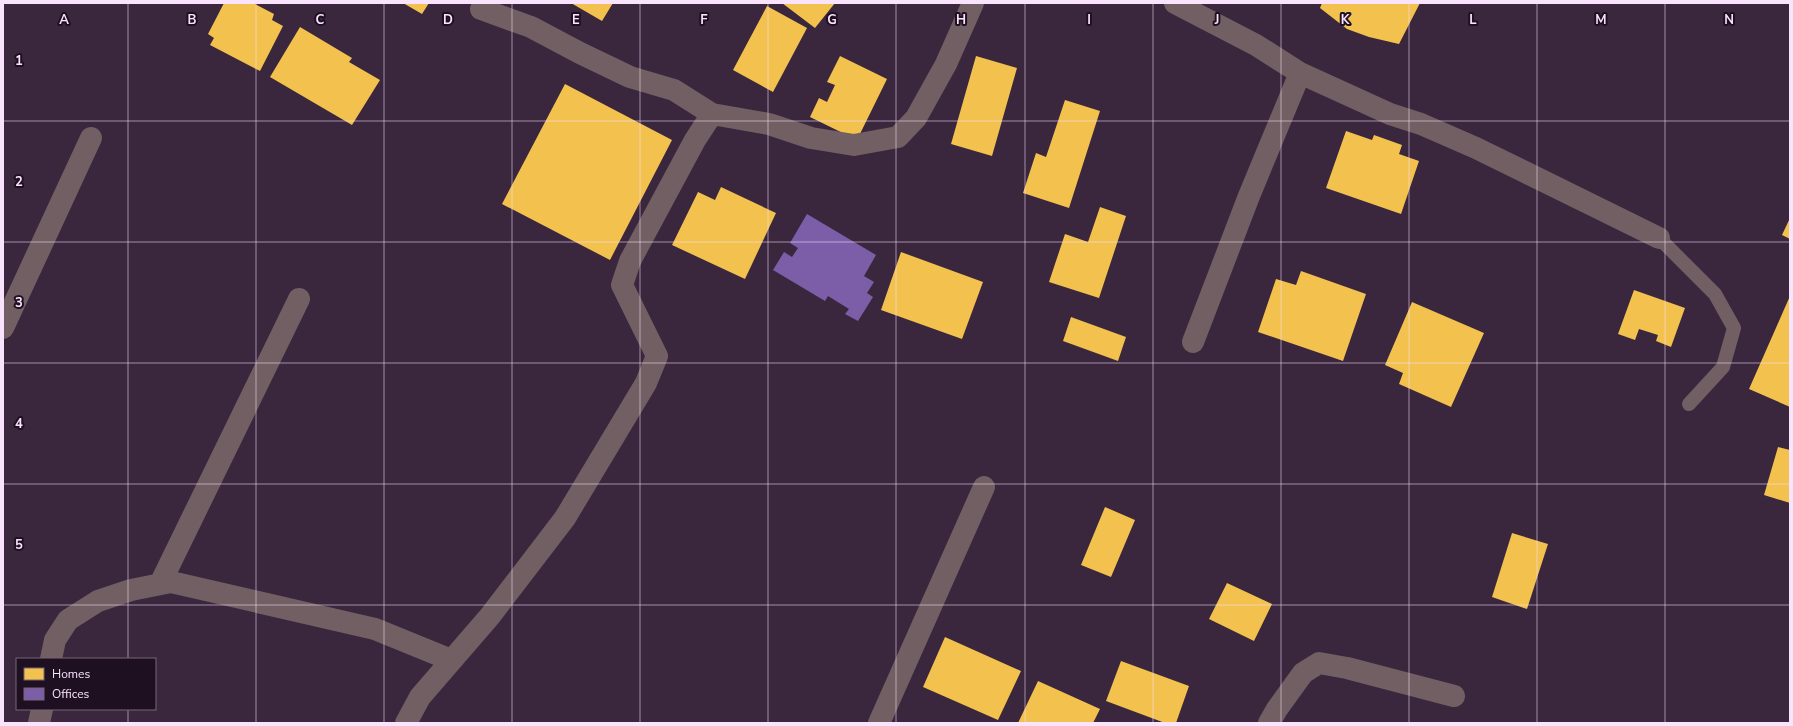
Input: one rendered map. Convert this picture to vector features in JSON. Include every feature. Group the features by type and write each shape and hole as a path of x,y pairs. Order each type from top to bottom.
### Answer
{"street":[{"path":"481,9 532,27 580,53 630,77 674,90 712,114 769,124 811,138 854,146 898,137 916,118 946,64 973,3"},
{"path":"1175,3 1256,45 1300,73 1390,114 1421,124 1476,148 1659,238"},
{"path":"1194,342 1249,196 1300,73"},
{"path":"406,723 420,697 490,616 565,518 646,383 657,356 622,285 630,261 695,140 712,114"},
{"path":"3,328 91,138"},
{"path":"160,584 299,299"},
{"path":"880,723 984,487"},
{"path":"51,658 55,640 68,620 98,601 131,590 171,582 204,588 375,630 451,660"},
{"path":"1269,723 1277,709 1303,673 1319,663 1348,668 1454,696"},
{"path":"39,723 42,710"}],"lane":[{"path":"1659,238 1715,294 1734,328 1722,367 1689,404"}],"building: Homes":[{"path":"224,3 253,3 274,14 272,20 283,26 260,71 210,45 214,38 208,34"},
{"path":"403,3 429,3 422,14"},
{"path":"571,3 613,3 602,21"},
{"path":"782,3 835,3 815,28"},
{"path":"1322,3 1420,3 1399,44 1369,37 1347,29 1320,8"},
{"path":"767,6 807,28 773,92 733,70"},
{"path":"300,27 352,58 349,62 380,80 352,125 270,77"},
{"path":"840,56 887,79 857,140 810,117 819,98 827,102 835,85 827,82"},
{"path":"976,56 1017,68 992,156 951,144"},
{"path":"565,84 672,140 610,260 502,204"},
{"path":"1065,100 1100,111 1069,208 1023,193 1036,153 1046,157"},
{"path":"1346,131 1372,140 1374,135 1402,145 1399,154 1419,161 1401,214 1326,188"},
{"path":"721,187 776,213 745,279 672,245 698,192 715,200"},
{"path":"1100,207 1126,216 1099,298 1049,282 1065,234 1088,242"},
{"path":"1790,218 1790,239 1782,235"},
{"path":"901,252 983,282 962,339 881,310"},
{"path":"1301,271 1366,294 1343,361 1258,332 1276,279 1296,285"},
{"path":"1634,290 1685,308 1671,347 1656,341 1658,335 1639,329 1635,340 1618,334"},
{"path":"1790,296 1790,407 1749,389"},
{"path":"1412,302 1484,333 1451,407 1399,384 1403,373 1385,365"},
{"path":"1071,317 1126,337 1118,361 1063,341"},
{"path":"1778,447 1790,450 1790,503 1764,495"},
{"path":"1105,507 1135,520 1111,577 1081,565"},
{"path":"1512,533 1548,544 1527,609 1492,597"},
{"path":"1227,583 1272,604 1254,641 1209,619"},
{"path":"945,637 1021,671 998,720 923,687"},
{"path":"1121,661 1189,686 1176,723 1165,723 1106,701"},
{"path":"1038,681 1100,709 1093,723 1018,723"}],"building: Offices":[{"path":"807,214 876,255 864,276 874,282 867,293 873,297 858,321 845,314 849,309 828,296 825,301 773,270 784,252 792,257 798,248 790,243"}]}
